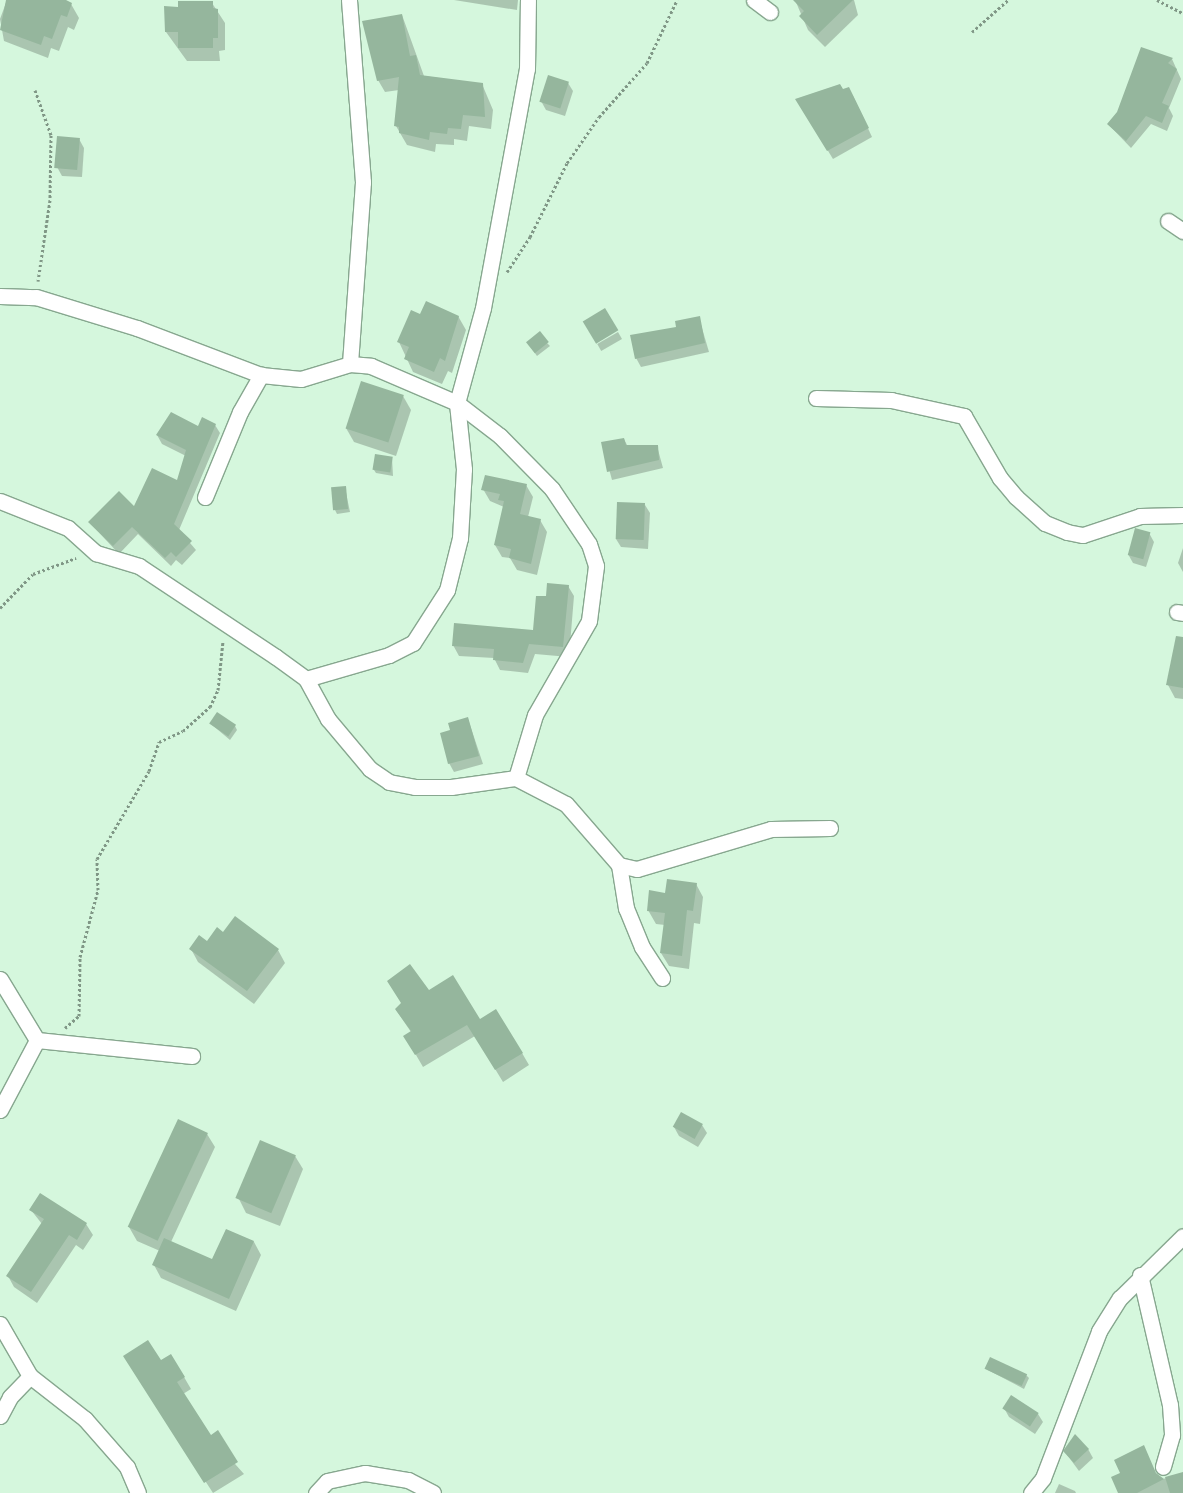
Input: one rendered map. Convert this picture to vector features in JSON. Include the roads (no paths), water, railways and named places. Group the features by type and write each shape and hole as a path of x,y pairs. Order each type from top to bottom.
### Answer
{"street":[{"path":"349,0 363,182 350,364"},
{"path":"306,679 389,655 413,643 447,590 460,538 464,470 457,403 483,308 527,69 528,0"},
{"path":"754,0 770,12"},
{"path":"1168,221 1183,231"},
{"path":"0,296 36,297 138,328 261,375 301,379 350,364 371,366 457,403 500,436 552,490 589,544 596,566 589,621 535,715 516,778"},
{"path":"205,497 240,412 261,375"},
{"path":"816,398 891,400 964,416 1000,478 1016,497 1045,523 1067,532 1083,535 1140,516 1183,515"},
{"path":"0,501 68,528 96,553 138,566 306,679 328,719 370,769 390,782 415,787 451,787 516,778 566,804 619,865 626,908 642,947 662,978"},
{"path":"619,865 637,869 657,866 771,830 830,828"},
{"path":"0,979 37,1040"},
{"path":"37,1040 192,1056"},
{"path":"0,1110 37,1040"},
{"path":"1031,1493 1043,1478 1099,1331 1140,1275 1183,1236"},
{"path":"1140,1275 1170,1405 1172,1435 1164,1467"},
{"path":"0,1324 30,1376 85,1419 127,1466 138,1493"},
{"path":"0,1416 10,1397 30,1376"},
{"path":"316,1493 327,1481 365,1473 408,1480 433,1493"}]}
